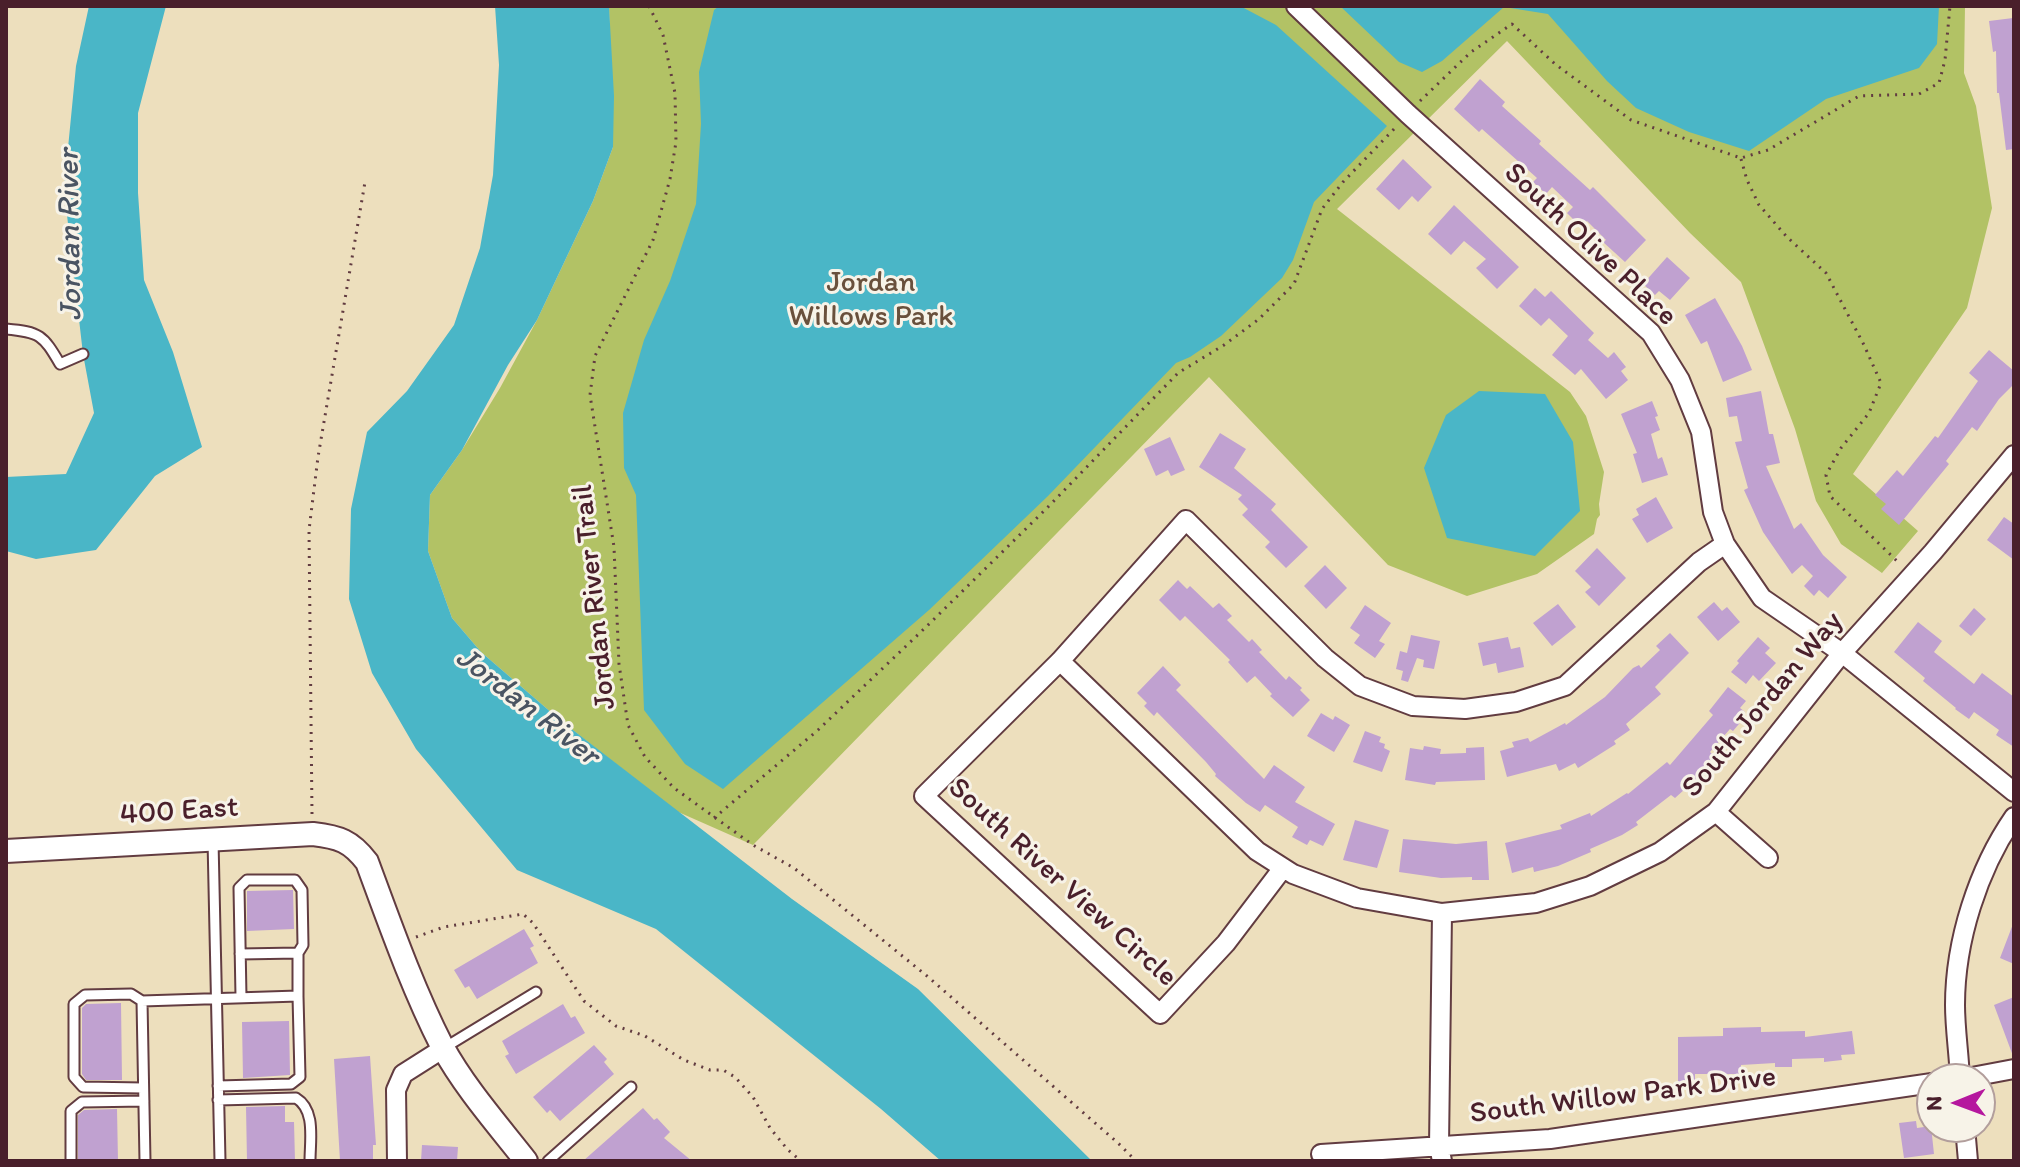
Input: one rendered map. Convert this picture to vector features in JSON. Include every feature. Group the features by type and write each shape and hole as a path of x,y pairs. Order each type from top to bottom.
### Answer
{"street":[{"name":"South Olive Place","path":"1296,6 1408,114 1651,333 1680,380 1701,432 1713,512 1725,544 1762,598 1842,653 2014,792"},
{"name":"South Jordan Way","path":"1060,661 1257,851 1293,874 1357,898 1442,913 1536,903 1590,886 1660,852 1716,812 1842,653 2013,459"},
{"name":"South River View Circle","path":"1283,868 1226,943 1160,1014 924,796 1060,661 1186,520 1325,658 1360,686 1413,706 1465,709 1516,702 1565,686 1699,562 1725,544"},
{"path":"1716,812 1768,858"},
{"path":"1960,1063 1955,1003 1967,923 1980,883 2003,833 2014,817"},
{"name":"400 East","path":"6,851 313,834 333,836 354,846 367,862 424,1009 444,1048"},
{"path":"1441,1154 1442,913"},
{"path":"397,1161 396,1090 403,1074 444,1048 468,1087 526,1161"},
{"name":"South Willow Park Drive","path":"1321,1154 1441,1154 1916,1085"}],"lane":[{"path":"6,329 27,331 45,339 60,364 83,354"},
{"path":"213,840 220,1161"},
{"path":"218,1086 291,1084 300,1077 298,953 303,945 302,890 295,880 247,880 239,888 241,997"},
{"path":"240,954 298,953"},
{"path":"444,1048 536,992"},
{"path":"143,1088 83,1087 74,1077 74,1004 85,995 131,994 142,1001 298,996"},
{"path":"142,1001 145,1161"},
{"path":"548,1161 631,1087"},
{"path":"218,1100 296,1098 305,1104 309,1114 310,1161"},
{"path":"71,1161 71,1111 82,1102 144,1101"}],"path":[{"name":"Jordan River Trail","path":"649,6 663,35 675,93 676,142 670,179 653,240 595,356 590,395 614,547 619,664 628,725 645,757 674,788 753,845 794,868 916,967 1136,1161"},
{"path":"1417,105 1471,52 1512,24 1555,64 1631,120 1741,158 1768,150 1859,96 1919,94 1939,83 1945,60 1950,6"},
{"path":"714,818 818,730 926,627 1178,373 1259,319 1294,284 1322,209 1397,125"},
{"path":"1741,158 1759,205 1787,237 1826,273 1881,383 1869,413 1841,448 1826,475 1830,496 1898,562"},
{"path":"313,834 309,530 318,457 365,182"},
{"path":"415,937 444,927 523,914 533,923 584,1001 616,1026 645,1036 684,1060 710,1070 723,1070 735,1077 753,1097 770,1128 801,1161"}],"green space":[{"name":"Jordan Willows Park","path":"609,6 1965,6 1964,73 1976,106 1992,208 1967,308 1853,474 1918,531 1882,573 1841,544 1816,501 1795,429 1741,282 1690,233 1507,41 1337,209 1570,392 1586,416 1604,472 1600,515 1594,534 1537,574 1467,596 1388,565 1209,377 753,845 676,811 560,720 481,652 452,618 428,551 430,495 500,388 537,320 593,201 613,147"}],"water":[{"name":"Jordan River","path":"89,6 166,6 138,113 138,193 144,280 173,352 202,447 155,476 96,550 36,559 6,551 6,477 66,474 94,413 83,354 64,189 76,66"},
{"name":"Jordan River","path":"495,6 609,6 614,96 613,147 593,201 537,320 508,365 462,450 430,495 428,551 452,618 481,652 560,720 792,899 918,989 1092,1161 941,1161 881,1109 656,929 517,870 416,749 372,673 349,599 351,509 367,432 407,391 454,325 480,248 493,175 499,65"},
{"path":"719,6 1240,6 1276,25 1387,126 1314,202 1293,260 1282,278 1221,336 1176,363 1048,496 929,610 723,789 685,764 644,710 636,495 624,468 623,413 644,340 670,281 696,204 701,124 699,72 714,10"},
{"path":"1340,6 1939,6 1937,44 1919,68 1826,99 1749,151 1689,132 1636,108 1607,81 1548,14 1504,7 1442,61 1422,72 1399,62"},
{"path":"1479,391 1545,394 1573,442 1580,511 1535,556 1447,538 1424,468 1446,415"}],"building":[{"path":"2013,18 2014,149 2006,150 1997,93 1996,51 1993,52 1989,21"},
{"path":"1480,79 1505,102 1502,106 1541,141 1539,144 1590,190 1593,187 1646,240 1625,262 1603,242 1606,240 1587,221 1581,227 1567,213 1573,207 1552,187 1546,194 1533,182 1537,178 1482,129 1479,132 1454,109"},
{"path":"1403,159 1432,187 1418,202 1412,196 1399,210 1376,189"},
{"path":"1454,205 1519,267 1497,289 1476,268 1486,259 1464,241 1451,255 1428,234"},
{"path":"1667,257 1690,278 1670,300 1659,291 1655,295 1643,284"},
{"path":"1535,288 1545,297 1551,291 1594,333 1588,340 1608,358 1614,352 1626,367 1621,371 1628,380 1606,399 1581,369 1575,375 1552,355 1568,336 1549,318 1541,326 1519,306"},
{"path":"1715,298 1752,370 1723,382 1707,341 1701,344 1685,315"},
{"path":"1989,350 2014,371 2014,384 1999,399 1977,431 1972,427 1946,461 1949,464 1899,525 1881,509 1886,504 1875,495 1897,470 1903,476 1935,436 1938,438 1978,381 1969,373"},
{"path":"1761,391 1769,434 1773,434 1780,463 1766,466 1794,529 1801,523 1823,555 1847,577 1828,598 1819,590 1814,596 1804,586 1813,576 1802,565 1792,574 1763,532 1744,490 1748,488 1735,442 1742,441 1737,416 1729,417 1726,398"},
{"path":"1652,401 1660,430 1651,434 1658,459 1662,457 1668,475 1642,483 1633,454 1637,453 1621,414"},
{"path":"1220,433 1246,449 1234,468 1276,504 1271,510 1308,547 1286,568 1265,547 1270,542 1242,515 1248,509 1238,499 1242,495 1199,467"},
{"path":"1170,437 1185,470 1171,476 1168,470 1156,476 1144,449"},
{"path":"1656,497 1673,528 1647,543 1632,519 1639,515 1636,509"},
{"path":"2004,517 2014,524 2014,560 1987,540"},
{"path":"1597,548 1626,578 1599,606 1585,592 1591,587 1575,571"},
{"path":"1325,565 1347,588 1326,609 1304,586"},
{"path":"1178,580 1187,589 1190,586 1213,608 1219,603 1232,616 1227,620 1249,642 1252,639 1262,650 1259,652 1286,680 1289,676 1302,688 1300,690 1310,700 1293,717 1270,696 1272,694 1255,676 1247,683 1228,662 1230,660 1185,616 1180,621 1159,600"},
{"path":"1714,602 1722,611 1727,607 1740,622 1718,641 1697,617"},
{"path":"1558,604 1576,627 1552,646 1533,623"},
{"path":"1365,605 1391,623 1379,641 1385,644 1375,658 1354,643 1360,635 1350,628"},
{"path":"1974,608 1986,619 1971,636 1959,626"},
{"path":"1918,622 1942,641 1934,652 1974,684 1982,673 2014,697 2014,747 1996,735 1999,730 1974,712 1969,719 1955,709 1894,652"},
{"path":"1670,633 1689,653 1655,687 1661,694 1626,724 1630,730 1614,741 1616,744 1578,768 1575,763 1559,771 1556,764 1507,777 1500,751 1514,747 1512,742 1528,738 1530,742 1566,725 1605,697 1633,668 1639,665 1641,668 1660,650 1656,646"},
{"path":"1411,635 1440,641 1434,669 1423,667 1424,660 1417,658 1408,682 1401,680 1403,671 1396,669 1400,651 1407,653"},
{"path":"1508,637 1511,649 1520,647 1524,667 1498,673 1496,663 1483,666 1478,643"},
{"path":"1758,637 1770,648 1765,653 1776,663 1759,681 1753,675 1746,684 1731,672"},
{"path":"1163,666 1181,685 1176,690 1264,779 1274,765 1305,787 1295,802 1335,824 1323,846 1310,840 1307,845 1292,837 1298,827 1265,805 1260,812 1246,803 1215,776 1206,762 1157,712 1154,716 1144,706 1147,703 1137,693"},
{"path":"1728,687 1746,701 1740,708 1745,712 1741,715 1744,718 1710,752 1715,757 1675,798 1671,795 1636,822 1638,825 1590,849 1591,852 1558,866 1534,872 1533,867 1512,873 1505,843 1562,829 1560,825 1590,813 1591,816 1628,794 1667,762 1670,765 1713,715 1709,711"},
{"path":"1321,713 1333,720 1335,716 1350,725 1334,752 1307,736"},
{"path":"1365,731 1381,737 1379,742 1390,751 1382,772 1353,762"},
{"path":"1424,746 1441,749 1440,754 1466,753 1466,748 1484,747 1485,780 1436,782 1435,785 1405,780 1410,748 1423,750"},
{"path":"1355,820 1389,830 1377,868 1343,860"},
{"path":"1403,839 1456,844 1487,841 1489,880 1399,872"},
{"path":"293,890 294,929 247,931 247,891"},
{"path":"2014,925 2014,964 2000,958"},
{"path":"524,929 534,946 530,948 538,963 477,999 469,986 465,988 454,970"},
{"path":"2014,997 2014,1056 2013,1056 1994,1005"},
{"path":"121,1003 122,1080 86,1080 82,1074 82,1008 86,1004"},
{"path":"563,1004 585,1033 516,1074 505,1056 509,1054 502,1041"},
{"path":"289,1021 290,1075 243,1078 242,1022"},
{"path":"1761,1027 1761,1032 1805,1031 1805,1037 1852,1031 1855,1054 1841,1055 1842,1060 1824,1062 1824,1058 1792,1059 1792,1067 1775,1067 1775,1063 1741,1065 1741,1074 1695,1074 1695,1083 1678,1084 1678,1037 1723,1036 1723,1028"},
{"path":"594,1045 607,1059 604,1062 614,1074 560,1121 550,1110 547,1113 533,1097"},
{"path":"370,1056 376,1145 373,1145 373,1161 340,1161 334,1059"},
{"path":"285,1106 285,1122 294,1122 295,1161 247,1161 246,1107"},
{"path":"643,1108 670,1132 664,1138 692,1161 583,1161"},
{"path":"117,1109 118,1161 78,1161 78,1115 84,1110"},
{"path":"1916,1121 1916,1143 1933,1143 1934,1154 1904,1158 1899,1123"},
{"path":"422,1145 458,1147 457,1161 421,1161"}]}
